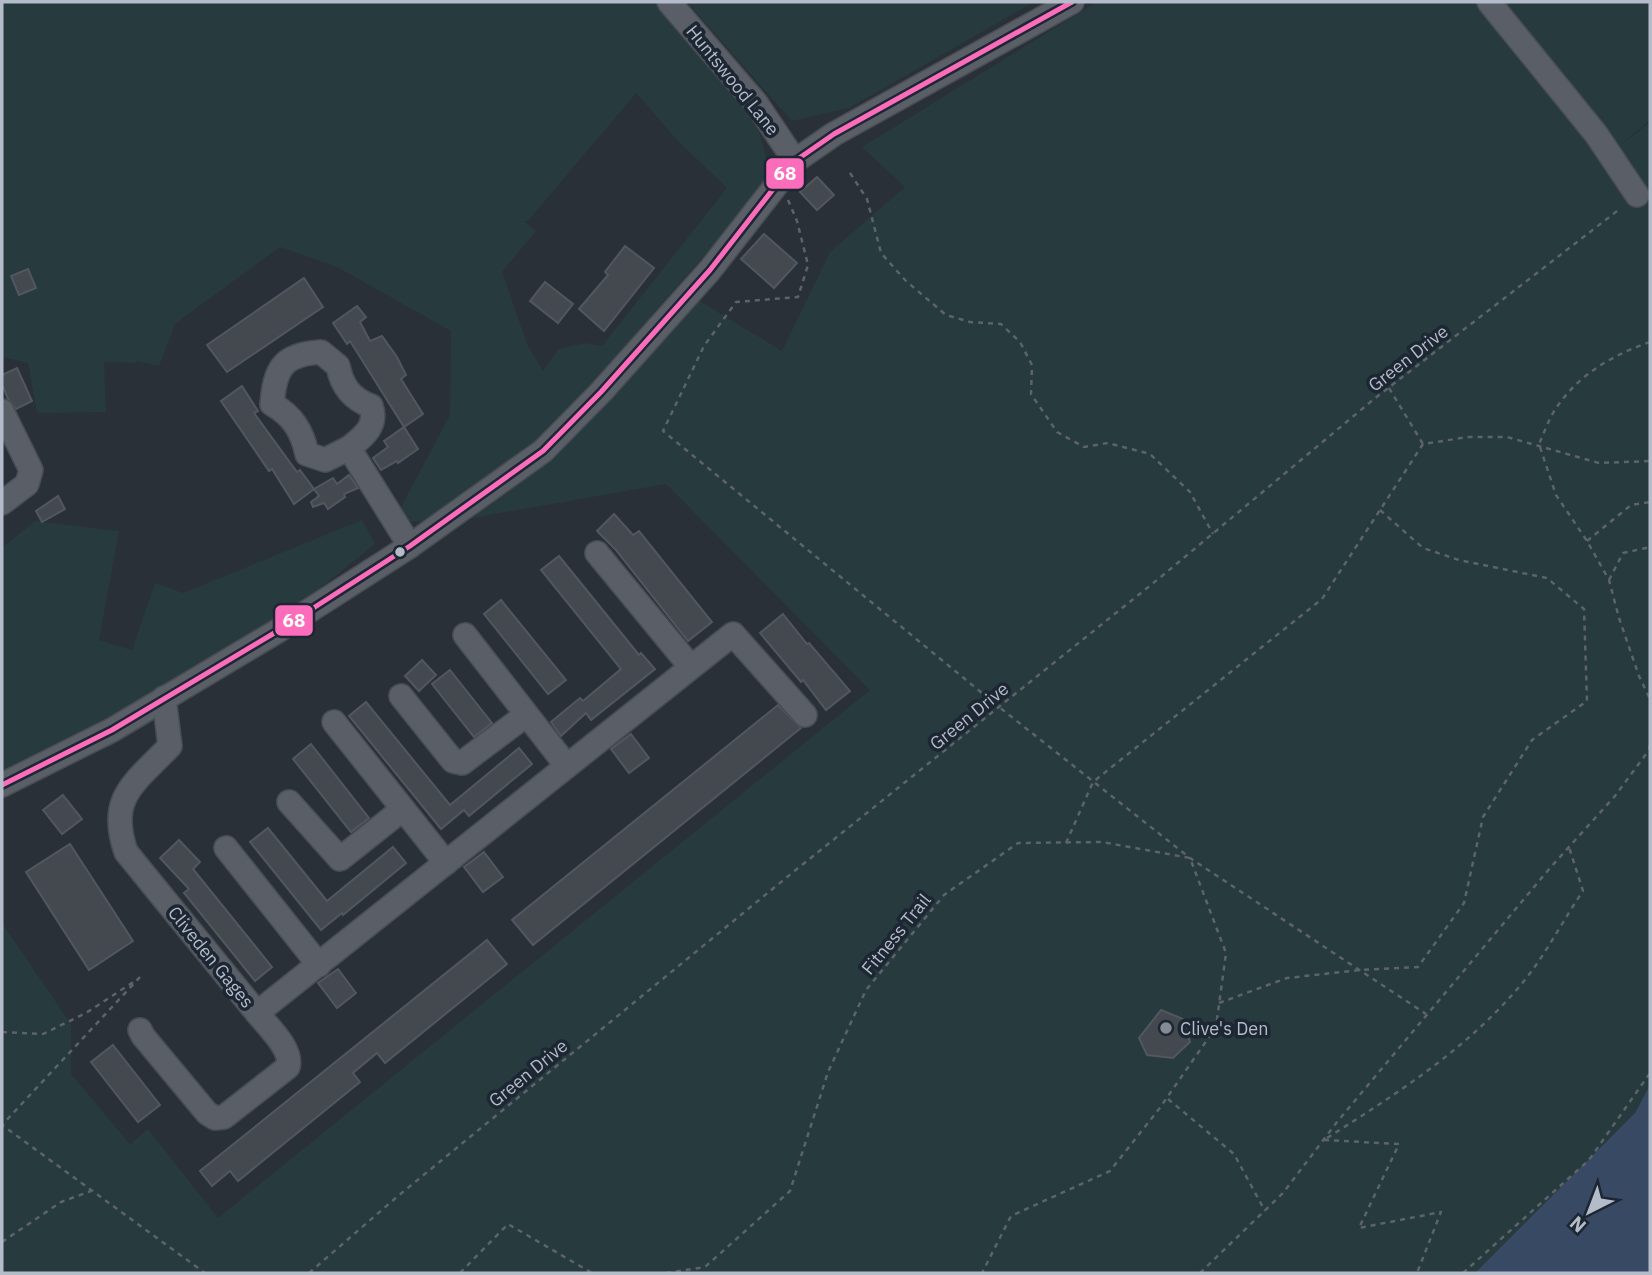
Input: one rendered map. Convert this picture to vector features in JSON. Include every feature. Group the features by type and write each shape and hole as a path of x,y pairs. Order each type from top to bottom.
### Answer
{"street":[{"name":"Huntswood Lane","path":"669,2 756,103 795,161"},
{"path":"2,785 112,730 276,632 410,546 543,451 601,392 710,270 795,161 834,134 1072,2"},
{"path":"1489,2 1597,134 1637,195"},
{"path":"321,352 338,366 341,382 356,401 371,406 373,412 369,432 349,448 325,460 307,454 302,434 286,412 272,404 274,379 287,361 299,353 321,352"},
{"path":"2,411 31,470 27,484 2,503"},
{"path":"349,448 410,546"},
{"path":"597,553 690,666"},
{"name":"Cliveden Gages","path":"164,698 170,746 126,792 119,816 121,838 127,852 257,1013 733,634 805,715"},
{"path":"465,635 566,765"},
{"path":"401,696 453,761 462,763 526,715"},
{"path":"334,722 444,865"},
{"path":"289,802 340,859 402,808"},
{"path":"226,848 319,965"},
{"path":"141,1030 143,1036 207,1113 215,1118 224,1116 288,1067 290,1061 286,1051 257,1013"}],"path":[{"path":"850,173 867,199 881,253 906,281 946,315 970,322 1001,324 1020,342 1032,365 1031,394 1057,432 1084,447 1108,443 1150,454 1189,492 1213,534"},
{"path":"780,178 797,221 808,265 798,297 736,302 704,346 663,431 999,707 1190,858 1426,1014"},
{"name":"Green Drive","path":"309,1273 408,1187 1389,388 1637,195"},
{"path":"1650,342 1592,369 1558,404 1539,444 1556,495 1609,580 1623,630 1650,699"},
{"path":"1389,388 1423,443"},
{"path":"1066,843 1093,782 1322,599 1423,443 1468,437 1507,437 1599,463 1650,461"},
{"path":"1587,541 1631,505 1650,502"},
{"path":"1219,1003 1287,978 1419,967 1464,903 1483,817 1532,740 1587,701 1584,609 1547,578 1459,560 1423,548 1380,510"},
{"path":"1609,580 1623,553 1646,548 1650,550"},
{"path":"1200,1273 1283,1193 1336,1122 1426,1014 1615,796 1649,750 1650,741"},
{"name":"Fitness Trail","path":"666,1273 705,1268 790,1191 828,1072 866,990 944,895 1018,843 1102,842 1190,858"},
{"path":"1324,1140 1410,1086 1478,1030 1524,980 1583,891 1569,848"},
{"path":"982,1273 1011,1216 1110,1171 1159,1109 1216,1027 1226,953 1190,858"},
{"path":"2,1032 43,1034 86,1013 140,977 2,1125 205,1273"},
{"path":"1463,1273 1589,1160 1650,1073"},
{"path":"1167,1098 1234,1154 1265,1211"},
{"path":"1324,1140 1399,1144 1359,1228 1441,1212 1417,1273"},
{"path":"2,1242 61,1202 91,1191"},
{"path":"460,1273 508,1224 592,1273"}],"green space":[{"path":"2,2 657,2 745,110 759,132 767,160 763,189 541,441 422,522 406,521 399,511 450,415 451,331 337,267 280,247 175,324 159,366 137,361 104,362 106,412 37,413 28,363 2,357","holes":["636,93 678,141 727,188 602,346 585,343 558,349 543,371 528,346 502,272 536,231 524,221 528,221"]},
{"path":"687,2 1034,2 849,108 792,121"},
{"path":"1097,2 1650,2 1650,120 1616,149 1650,122 1650,1085 1635,1113 1475,1273 2,1273 2,923 71,1024 71,1074 130,1144 148,1129 218,1218 870,690 666,484 472,518 555,454 696,299 782,351 830,252 905,187 862,147"},
{"path":"362,520 375,544 154,721 109,747 2,790 2,548 35,521 119,531 99,640 132,650 155,583 183,593"}],"water":[{"path":"1650,1085 1650,1273 1475,1273 1635,1113"}],"building":[{"path":"817,177 834,195 817,210 800,192"},
{"path":"764,234 797,263 774,288 741,259"},
{"path":"625,246 654,268 604,331 579,309 608,275 605,272"},
{"path":"28,269 36,288 19,295 11,276"},
{"path":"304,278 323,307 227,372 207,345"},
{"path":"545,282 573,304 558,323 530,301"},
{"path":"357,306 366,317 360,322 370,341 382,336 397,357 406,375 401,379 423,414 404,427 350,341 347,344 333,323"},
{"path":"17,368 32,401 16,409 8,399 2,384 2,375"},
{"path":"242,386 258,411 254,413 297,472 300,470 314,489 294,504 272,469 269,471 221,401"},
{"path":"404,427 418,449 398,463 397,461 381,470 373,458 388,447 384,441"},
{"path":"349,475 358,488 344,494 345,497 328,509 324,503 313,507 311,502 319,496 314,489 333,478 337,484"},
{"path":"58,496 65,509 42,522 36,511"},
{"path":"614,514 633,535 639,531 712,622 688,641 615,549 597,531"},
{"path":"559,556 639,655 641,653 655,669 591,720 586,713 561,736 551,722 580,698 583,701 621,669 541,570"},
{"path":"501,600 566,680 548,694 484,614"},
{"path":"783,614 850,691 826,710 760,633"},
{"path":"422,660 436,675 419,691 405,676"},
{"path":"450,670 492,723 474,737 432,684"},
{"path":"366,702 450,805 519,748 532,764 469,816 464,810 441,829 349,716"},
{"path":"778,705 801,728 533,945 512,920"},
{"path":"631,734 649,758 629,773 611,749"},
{"path":"311,744 369,818 351,832 293,759"},
{"path":"63,795 82,819 62,834 43,810"},
{"path":"268,828 327,901 393,847 406,863 321,930 250,842"},
{"path":"179,840 200,862 193,869 272,967 255,981 184,893 189,889 160,858"},
{"path":"70,844 133,941 89,970 26,872"},
{"path":"484,852 503,877 483,892 464,867"},
{"path":"487,940 507,964 385,1063 377,1053 353,1073 360,1082 238,1181 230,1171 212,1186 200,1171"},
{"path":"338,969 356,993 337,1008 318,983"},
{"name":"Clive's Den","path":"1161,1010 1183,1019 1190,1042 1173,1058 1147,1055 1139,1038"},
{"path":"113,1045 160,1105 138,1122 91,1062"}],"transit line":[{"name":"68","path":"2,785 112,730 276,632 410,546 543,451 601,392 710,270 795,161 834,134 1072,2"}],"place":[{"name":"Clive's Den","path":"1166,1028"}]}
